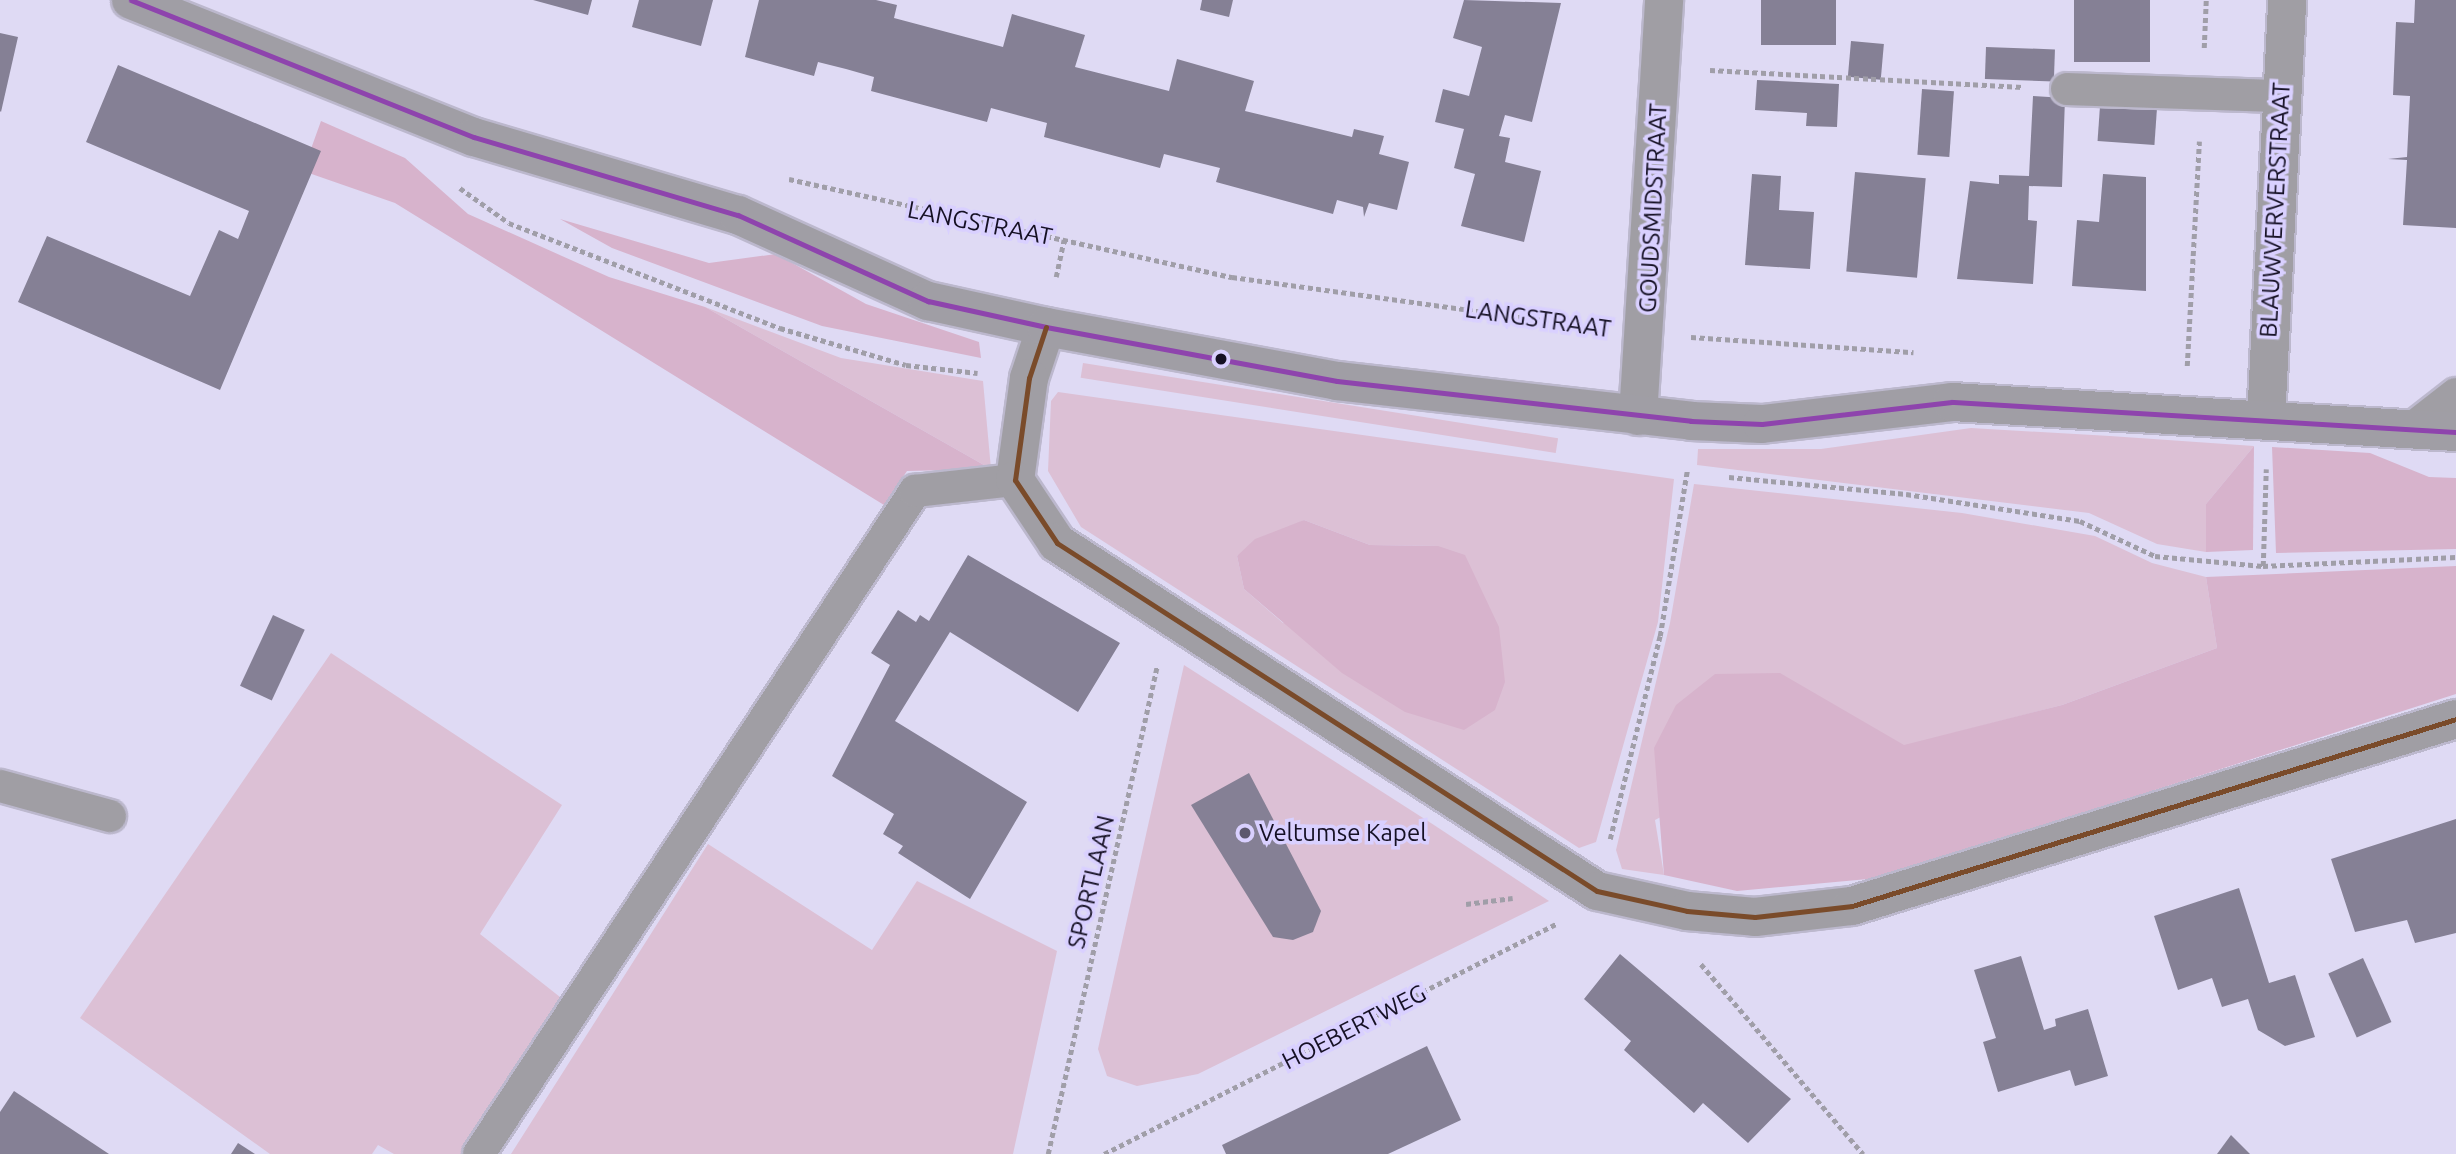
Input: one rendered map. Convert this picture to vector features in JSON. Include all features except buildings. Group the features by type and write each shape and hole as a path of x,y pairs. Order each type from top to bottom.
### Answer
{"main road":[{"path":"131,0 474,137 738,215 928,301 1046,327 1337,381 1638,416 1762,424 1952,402 2456,432"}],"street":[{"name":"GOUDSMIDSTRAAT","path":"1638,416 1646,334 1664,0"},
{"name":"BLAUWVERVERSTRAAT","path":"2266,420 2287,0"},
{"path":"1046,327 1028,379 1015,480 1057,543 1597,891 1687,911 1755,917 1852,906 2456,719"}],"lane":[{"path":"2067,89 2282,96"},
{"path":"2412,429 2456,394"},
{"path":"480,1154 915,491 1015,480"},
{"path":"0,786 110,816"}],"path":[{"path":"2187,370 2206,0"},
{"path":"1660,68 2067,89"},
{"name":"LANGSTRAAT","path":"785,178 1233,277 1646,334"},
{"path":"2263,566 2266,420"},
{"path":"1597,891 1660,636 1678,523"},
{"name":"SPORTLAAN","path":"1048,1154 1169,617"},
{"name":"HOEBERTWEG","path":"1104,1154 1553,926 1597,891"},
{"path":"1687,911 1692,953 1863,1154"}],"shaded area":[{"path":"321,121 405,158 468,214 609,277 705,307 991,469 907,471 884,505 395,203 303,171"},
{"path":"560,219 709,263 776,254 866,304 979,342 981,358 822,326 612,248"},
{"path":"705,307 841,358 983,381 991,469"},
{"path":"1083,363 1558,438 1556,453 1081,378"},
{"path":"1058,392 1674,479 1658,622 1596,842 1579,848 1081,527 1048,471 1051,401","holes":["1304,520 1370,545 1438,546 1283,623 1244,589 1237,556"]},
{"path":"1971,428 2254,446 2206,504 2206,552 2157,544 2089,513 1697,465 1698,449 1821,449"},
{"path":"2254,446 2253,550 2206,552 2206,504"},
{"path":"2272,447 2370,453 2429,477 2456,478 2456,549 2276,553"},
{"path":"1694,484 1962,513 2095,536 2152,563 2206,577 2217,648 2062,705 1904,746 1850,720 1655,820 1664,875 1622,869 1616,850 1670,623"},
{"path":"1304,520 1370,545 1438,546 1465,555 1499,627 1505,682 1495,710 1464,730 1405,712 1342,673 1244,589 1237,556 1255,539"},
{"path":"2456,566 2456,694 1879,878 1737,891 1664,875 1654,748 1676,705 1715,674 1780,673 1904,745 2062,705 2217,648 2206,577"},
{"path":"331,653 562,805 480,934 560,997 466,1154 394,1154 378,1145 372,1154 270,1154 80,1018"},
{"path":"1184,665 1549,901 1198,1074 1137,1086 1107,1076 1098,1049"},
{"path":"708,844 872,950 917,881 1057,951 1013,1154 511,1154"}],"transit line":[{"path":"131,0 474,137 738,215 928,301 1046,327 1337,381 1691,421 1762,424 1952,402 2456,432"},
{"path":"1046,327 1029,378 1015,480 1057,543 1597,891 1687,911 1755,917 1852,906 2456,719"}],"place":[{"name":"Veltumse Kapel","path":"1245,833"}]}
